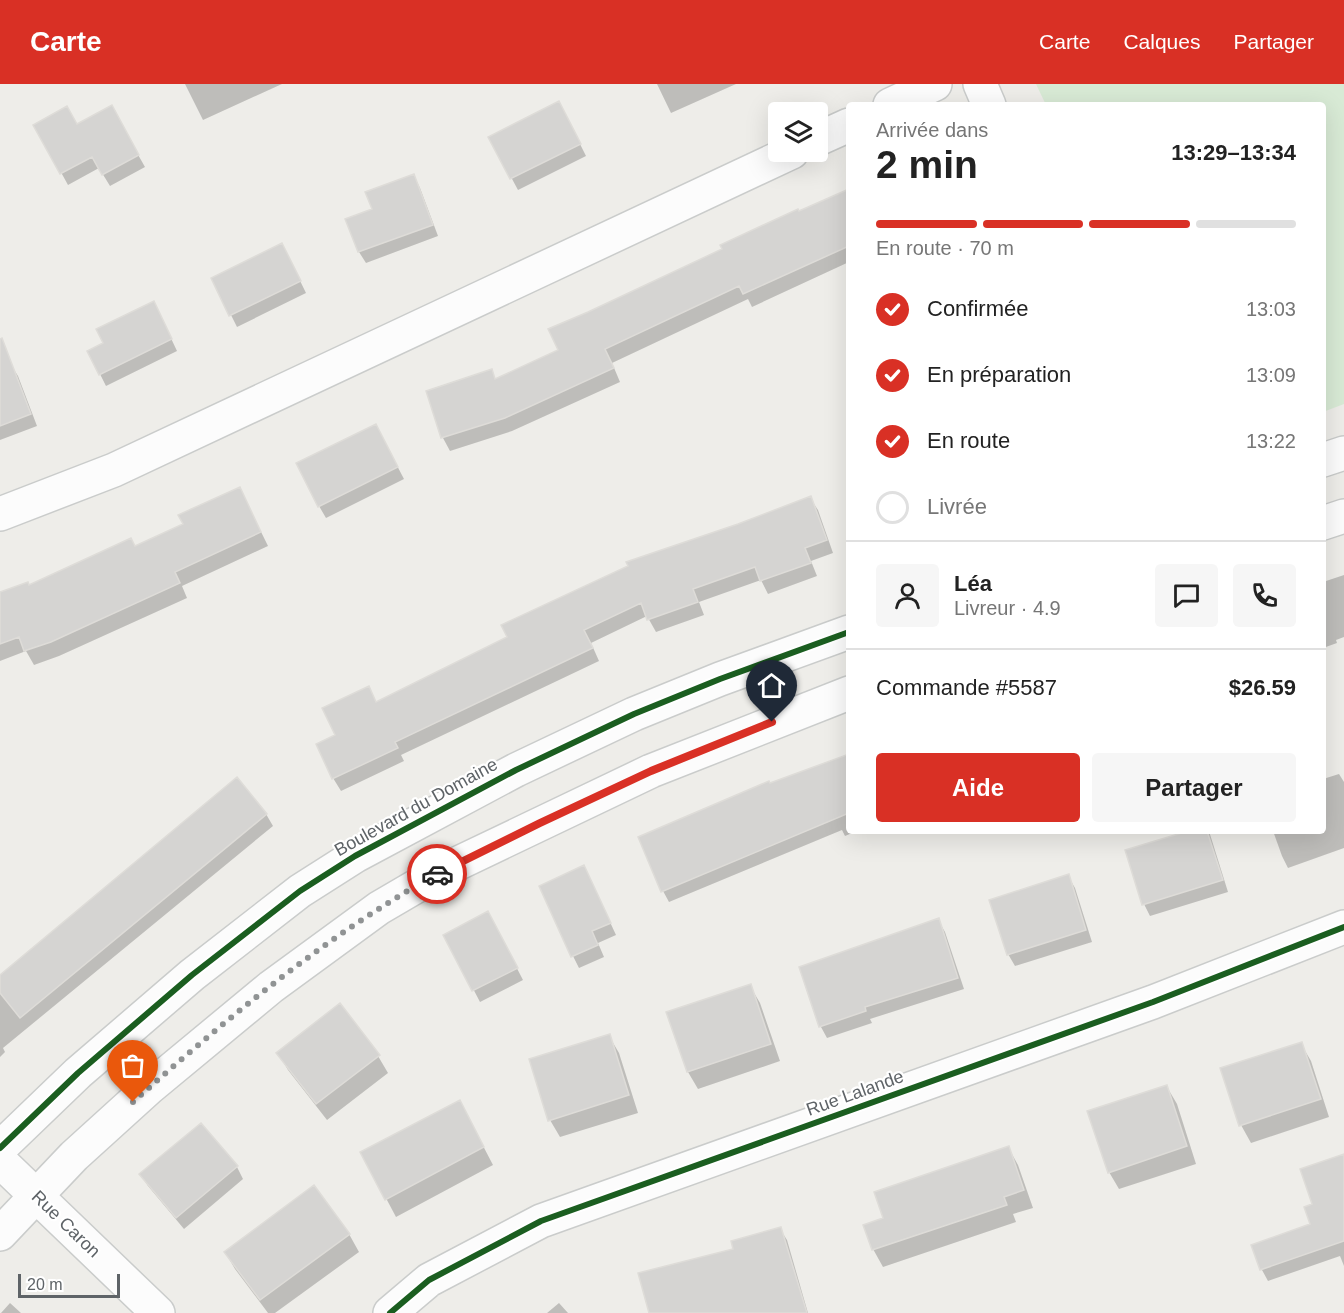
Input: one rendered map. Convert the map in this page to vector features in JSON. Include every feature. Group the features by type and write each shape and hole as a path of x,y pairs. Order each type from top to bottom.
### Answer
{"street":[{"path":"897,102 935,84"},
{"path":"980,84 988,102"},
{"path":"828,134 846,125"},
{"path":"0,514 114,470 771,162"},
{"path":"1326,459 1344,453"},
{"path":"1326,522 1344,516"},
{"name":"Boulevard du Domaine","path":"0,1148 78,1073 192,975 292,898 346,862 447,806 614,723 699,687 846,633"},
{"path":"0,1234 74,1156 149,1088 271,987 379,908 444,870 651,771 846,694"},
{"name":"Rue Lalande","path":"390,1313 429,1280 541,1221 1153,1002 1344,927"},
{"name":"Rue Caron","path":"0,1161 158,1313"}],"green space":[{"path":"1036,84 1344,84 1344,404 1326,411 1326,102 1045,102"}],"building":[{"path":"559,101 581,144 510,179 488,137"},
{"path":"112,105 139,155 102,175 92,157 60,174 33,125 67,106 77,124"},
{"path":"414,174 433,225 358,252 345,219 372,209 365,192"},
{"path":"846,190 846,247 743,294 739,286 605,349 614,368 505,418 441,438 426,391 492,369 495,379 558,350 548,329 722,249 720,245 798,209 799,211"},
{"path":"282,243 301,281 229,316 211,278"},
{"path":"154,301 172,339 99,375 87,351 103,343 96,329"},
{"path":"2,338 31,414 0,426 0,339"},
{"path":"376,424 398,467 318,507 296,463"},
{"path":"240,487 261,532 175,572 180,583 51,642 24,651 19,637 0,644 0,592 28,582 29,585 131,538 135,546 183,524 178,515"},
{"path":"811,496 827,540 805,548 811,563 760,581 755,567 693,589 698,602 647,620 641,603 584,630 593,648 395,742 398,748 332,779 316,744 335,735 322,708 369,686 376,702 507,637 501,625 628,566 626,562 738,524"},
{"path":"846,755 846,814 661,892 638,837 769,781 770,783"},
{"path":"237,777 267,814 20,1018 0,993 0,975"},
{"path":"1178,834 1208,834 1223,880 1142,905 1125,850"},
{"path":"584,865 611,923 592,931 598,945 571,957 539,886"},
{"path":"1069,874 1086,930 1007,955 989,900"},
{"path":"488,911 518,968 472,991 443,935"},
{"path":"939,918 958,978 865,1007 866,1011 819,1027 799,967"},
{"path":"751,984 771,1044 687,1072 666,1012"},
{"path":"340,1003 380,1055 316,1104 276,1053"},
{"path":"610,1034 629,1095 548,1121 529,1059"},
{"path":"1302,1042 1321,1099 1239,1126 1220,1068"},
{"path":"1167,1085 1187,1146 1108,1173 1087,1111"},
{"path":"460,1100 484,1147 385,1200 360,1152"},
{"path":"201,1123 238,1166 176,1218 139,1174"},
{"path":"1009,1146 1024,1190 1004,1197 1007,1205 872,1250 863,1225 883,1218 874,1192"},
{"path":"1344,1154 1344,1241 1260,1270 1251,1245 1310,1224 1304,1207 1312,1204 1300,1169"},
{"path":"314,1185 350,1234 260,1300 224,1252"},
{"path":"781,1227 807,1313 649,1313 638,1273 733,1249 731,1241"}],"cycle path":[{"path":"0,1148 78,1073 192,975 300,891 355,856 516,770 634,714 720,679 846,633"},
{"path":"390,1313 429,1280 541,1221 1153,1002 1344,927"}],"way so far":[{"path":"133,1102 271,987 379,908 437,874"}],"route":[{"path":"437,874 651,771 772,722"}]}
